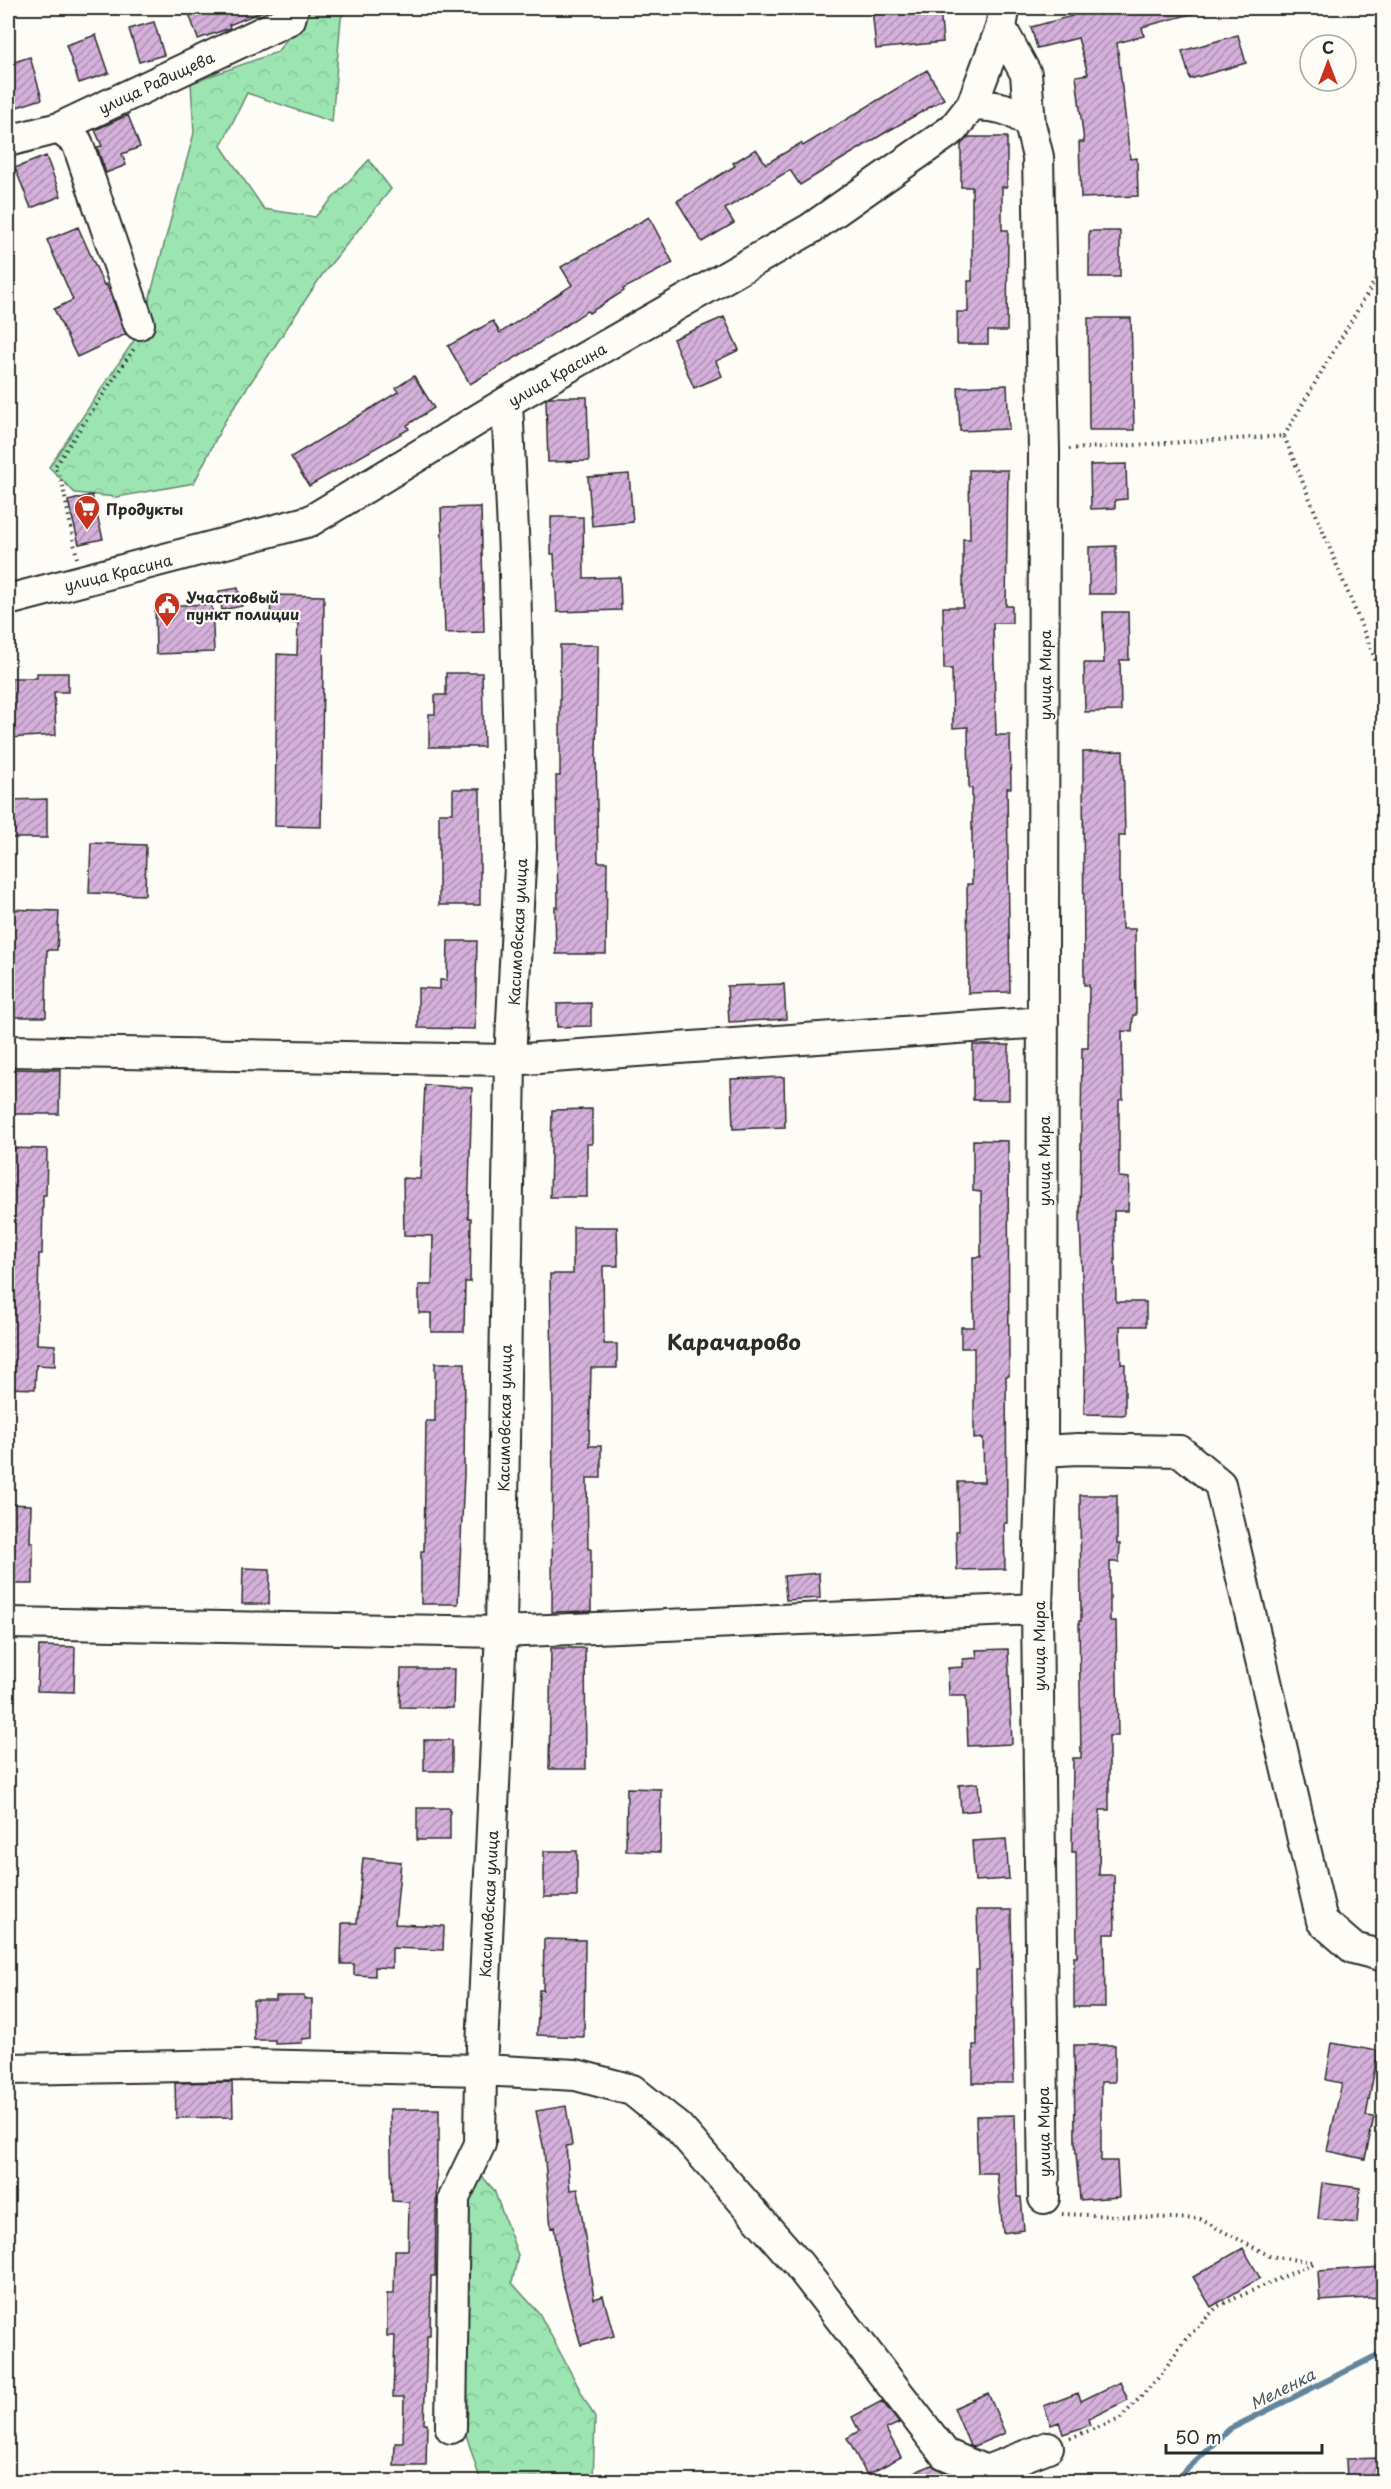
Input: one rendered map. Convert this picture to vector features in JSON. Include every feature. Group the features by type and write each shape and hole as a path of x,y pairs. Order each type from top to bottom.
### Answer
{"street":[{"name":"улица Радищева","path":"8,141 59,128 290,19 293,8"},
{"name":"улица Красина","path":"8,600 310,521 507,402 810,229 953,129 972,105 1003,18"},
{"name":"улица Мира","path":"1003,18 1026,74 1030,124 1038,157 1044,450 1042,1451 1037,1609 1044,2198"},
{"path":"972,105 992,105 1015,112 1030,124"},
{"path":"59,128 77,142 139,324"},
{"name":"Касимовская улица","path":"451,2428 454,2198 480,2144 481,2070 501,1632 510,1060 521,847 515,575 507,402"},
{"path":"8,1051 510,1060 1043,1022"},
{"path":"1042,1451 1078,1449 1180,1451 1220,1484 1322,1921 1353,1948 1383,1956"},
{"path":"8,1623 501,1632 1037,1609"},
{"path":"8,2069 245,2065 481,2070 576,2075 632,2090 678,2127 799,2265 945,2454 986,2471 1048,2447"}],"path":[{"path":"1284,436 1383,265"},
{"path":"78,561 63,487 55,466 141,338 139,324"},
{"path":"1044,450 1284,436"},
{"path":"1284,436 1383,681"},
{"path":"1044,2198 1060,2214 1200,2219 1270,2256 1314,2263 1218,2306 1185,2340 1160,2376 1120,2419 1048,2447"}],"green space":[{"path":"303,8 347,8 341,18 332,122 247,93 221,146 264,209 315,217 369,160 391,189 322,275 225,421 194,483 117,497 75,493 49,467 141,330 194,133 191,83 277,52 297,26"},
{"path":"480,2174 494,2190 518,2255 512,2283 539,2313 595,2418 593,2481 483,2482 480,2479 463,2425 461,2225"}],"building":[{"path":"187,8 271,8 229,25 230,28 198,39"},
{"path":"872,8 940,8 943,42 876,49"},
{"path":"1070,8 1194,8 1195,13 1142,27 1144,36 1117,43 1130,159 1137,158 1138,196 1081,198 1079,142 1084,142 1076,76 1088,74 1078,38 1037,48 1031,27 1072,16"},
{"path":"154,22 164,55 139,62 129,29"},
{"path":"96,35 109,73 79,83 66,45"},
{"path":"1238,35 1246,63 1190,79 1182,51"},
{"path":"30,57 42,99 8,110 8,64"},
{"path":"927,70 944,99 800,185 790,170 725,209 734,223 702,242 677,201 735,166 733,163 756,149 766,164 801,143 803,146"},
{"path":"128,115 140,147 122,154 126,165 106,173 97,147 102,146 95,130"},
{"path":"968,137 1007,137 1007,187 1002,187 1002,230 1008,230 1007,331 988,331 988,344 957,344 957,312 968,312 968,281 972,281 972,187 961,187 961,144"},
{"path":"46,156 61,196 31,208 15,168"},
{"path":"649,217 673,263 623,289 624,291 589,313 587,311 530,349 470,384 448,346 493,321 500,333 572,285 561,267"},
{"path":"78,227 104,285 106,284 126,334 77,357 54,309 73,300 47,240"},
{"path":"1089,231 1120,231 1120,277 1089,277"},
{"path":"724,317 739,350 716,361 722,376 694,388 673,339"},
{"path":"1088,318 1131,318 1134,430 1089,430"},
{"path":"414,376 434,408 407,425 409,429 309,486 291,457 398,392 396,388"},
{"path":"1007,385 1009,429 960,431 958,387"},
{"path":"550,397 587,397 589,461 548,462 546,399"},
{"path":"1126,464 1127,499 1115,500 1115,508 1091,509 1090,465"},
{"path":"969,470 1008,470 1006,606 1012,606 1012,623 993,623 996,735 1010,735 1011,788 1007,788 1010,992 968,993 967,884 972,884 972,788 969,788 968,727 953,728 952,669 944,669 943,607 963,607 963,539 970,539"},
{"path":"629,474 633,522 592,526 588,477"},
{"path":"92,495 103,539 79,544 68,501"},
{"path":"481,507 484,632 445,633 441,508"},
{"path":"551,517 583,517 584,578 620,577 621,610 557,612 554,554 551,554"},
{"path":"1116,546 1116,594 1089,594 1089,547"},
{"path":"238,588 242,606 222,610 219,591"},
{"path":"271,595 324,596 321,827 275,826 277,654 297,655 298,623 270,622"},
{"path":"212,604 214,652 156,654 155,606"},
{"path":"1103,612 1128,612 1129,660 1120,660 1121,711 1085,712 1084,663 1104,663"},
{"path":"560,645 598,645 596,755 598,862 607,862 606,954 556,954 555,907 558,907 556,776 560,776"},
{"path":"37,673 68,673 68,692 54,692 56,735 8,738 11,678 37,678"},
{"path":"446,673 482,673 484,747 429,747 429,714 435,714 435,695 446,695"},
{"path":"1123,751 1125,836 1119,836 1119,883 1121,883 1122,929 1135,929 1136,1015 1133,1015 1132,1032 1122,1031 1123,1099 1119,1100 1119,1177 1129,1178 1128,1211 1114,1211 1116,1302 1146,1302 1146,1326 1120,1326 1121,1364 1125,1364 1125,1415 1084,1414 1085,1358 1080,1221 1082,1048 1088,1048 1089,985 1084,985 1083,752"},
{"path":"453,789 480,789 480,905 439,905 439,813 453,813"},
{"path":"47,799 47,838 8,838 8,800"},
{"path":"91,843 146,845 145,895 89,893"},
{"path":"8,909 59,911 57,950 47,950 46,1017 8,1017"},
{"path":"448,941 477,941 475,1029 418,1028 418,988 440,989 440,980 447,980"},
{"path":"784,984 786,1019 729,1022 727,986"},
{"path":"591,1003 591,1026 557,1027 557,1004"},
{"path":"973,1045 1009,1045 1009,1100 973,1100"},
{"path":"8,1069 60,1070 59,1114 8,1114"},
{"path":"784,1077 785,1127 733,1129 731,1079"},
{"path":"425,1085 472,1088 468,1218 471,1218 470,1282 465,1282 464,1332 431,1332 431,1313 419,1313 419,1285 432,1285 433,1236 404,1235 403,1178 420,1179"},
{"path":"592,1109 592,1144 587,1144 587,1197 550,1197 552,1110"},
{"path":"973,1140 1008,1141 1007,1523 1004,1523 1005,1569 957,1570 958,1482 984,1482 983,1438 974,1439 974,1348 961,1348 961,1327 974,1327 973,1257 981,1257 981,1192 973,1191"},
{"path":"8,1148 47,1149 46,1195 43,1195 42,1254 39,1254 37,1344 55,1345 55,1366 36,1365 35,1389 8,1388"},
{"path":"573,1227 617,1227 618,1266 603,1266 604,1344 617,1344 617,1368 591,1368 589,1446 601,1446 601,1478 587,1478 588,1549 591,1549 591,1611 552,1612 553,1404 550,1274 573,1274"},
{"path":"435,1363 465,1363 464,1474 458,1604 421,1604 426,1421 435,1421"},
{"path":"1080,1495 1117,1495 1117,1544 1120,1544 1119,1562 1110,1562 1110,1621 1116,1621 1118,1736 1109,1736 1109,1810 1100,1810 1099,1875 1114,1875 1115,1934 1104,1934 1105,2007 1074,2007 1074,1957 1077,1957 1076,1852 1072,1852 1073,1758 1081,1758"},
{"path":"8,1504 31,1505 30,1542 33,1542 33,1584 8,1584"},
{"path":"243,1568 270,1569 269,1604 242,1604"},
{"path":"819,1573 820,1598 786,1600 784,1576"},
{"path":"39,1646 75,1647 74,1692 37,1691"},
{"path":"551,1648 585,1648 586,1769 549,1769"},
{"path":"1008,1649 1012,1744 968,1746 966,1696 949,1696 948,1668 963,1667 963,1659 977,1658 976,1650"},
{"path":"401,1669 454,1669 453,1708 400,1707"},
{"path":"424,1740 452,1740 452,1771 424,1771"},
{"path":"978,1783 980,1810 961,1812 959,1785"},
{"path":"627,1788 661,1789 660,1852 626,1851"},
{"path":"417,1808 450,1808 450,1840 417,1840"},
{"path":"1006,1839 1009,1879 975,1881 972,1841"},
{"path":"544,1851 577,1851 577,1897 544,1897"},
{"path":"363,1858 401,1862 395,1924 444,1926 443,1950 392,1948 392,1968 375,1967 375,1976 354,1975 354,1964 341,1964 342,1923 357,1923"},
{"path":"977,1910 1011,1910 1014,2083 973,2083 973,2045 977,2045 976,1970 979,1970"},
{"path":"544,1939 585,1940 584,2037 537,2035 539,1990 543,1990"},
{"path":"276,1996 304,1996 304,1999 312,1999 312,2038 302,2039 302,2043 275,2044 275,2040 254,2040 253,2000 276,2000"},
{"path":"1332,2043 1378,2051 1366,2116 1374,2117 1365,2159 1327,2151 1342,2083 1326,2080"},
{"path":"1074,2045 1115,2045 1115,2082 1101,2082 1101,2161 1117,2161 1119,2197 1080,2200 1075,2142"},
{"path":"232,2082 233,2117 176,2118 175,2083"},
{"path":"566,2106 572,2145 566,2146 570,2190 578,2189 594,2299 603,2296 614,2336 581,2345 562,2279 554,2227 551,2228 544,2150 536,2111"},
{"path":"390,2109 439,2109 435,2276 431,2276 430,2336 427,2336 424,2424 427,2424 426,2466 394,2466 395,2443 403,2443 404,2397 393,2397 395,2336 387,2336 387,2294 394,2294 395,2250 408,2250 409,2202 392,2201"},
{"path":"1015,2115 1017,2197 1021,2197 1024,2230 1003,2233 997,2173 978,2173 976,2116"},
{"path":"1322,2183 1360,2188 1357,2223 1318,2219"},
{"path":"1243,2248 1260,2278 1211,2307 1193,2277"},
{"path":"1383,2267 1383,2297 1320,2301 1318,2271"},
{"path":"1120,2382 1128,2400 1088,2419 1090,2425 1063,2434 1059,2422 1051,2425 1044,2406 1078,2393 1081,2401"},
{"path":"988,2393 1005,2433 972,2447 954,2408"},
{"path":"882,2401 899,2423 886,2429 901,2457 867,2475 847,2438 859,2431 852,2417"},
{"path":"1383,2458 1383,2481 1347,2481 1346,2459"},
{"path":"932,2465 946,2473 950,2481 893,2481"}],"waterway":[{"name":"Меленка","path":"1173,2482 1230,2429 1384,2352"}],"place":[{"name":"Продукты","path":"87,531"},
{"name":"Участковый пункт полиции","path":"167,628"}],"district":[{"name":"Карачарово","path":"734,1341"}]}
